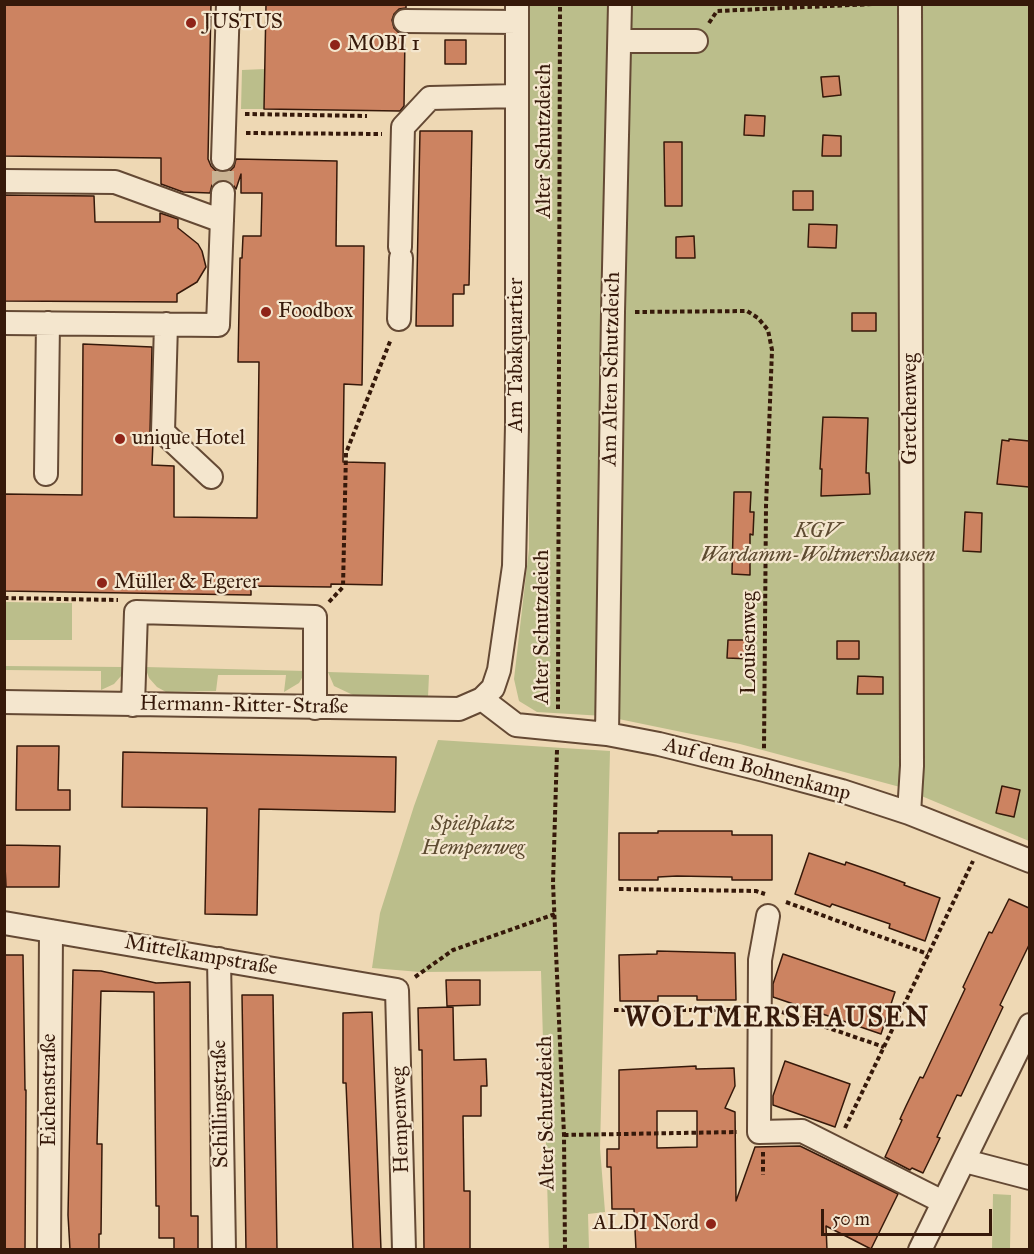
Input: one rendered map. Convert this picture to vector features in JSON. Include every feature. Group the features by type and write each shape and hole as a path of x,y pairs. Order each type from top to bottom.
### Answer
{"street":[{"path":"223,159 228,4"},
{"name":"Am Alten Schutzdeich","path":"607,734 620,4"},
{"name":"Gretchenweg","path":"909,813 912,766 910,4"},
{"path":"405,21 517,13"},
{"name":"Am Tabakquartier","path":"482,699 493,688 499,670 514,566 517,425 517,13"},
{"path":"620,41 696,41"},
{"path":"399,319 403,127 430,98 517,96"},
{"path":"4,181 115,182 222,221"},
{"path":"4,323 218,325 223,193"},
{"path":"46,474 48,323"},
{"path":"166,324 163,432 211,477"},
{"path":"134,705 135,612 315,617 315,708"},
{"name":"Auf dem Bohnenkamp","path":"482,699 516,725 607,734 659,744 764,770 842,791 909,813 1029,861"},
{"name":"Hermann-Ritter-Straße","path":"4,702 459,710 482,699"},
{"path":"768,916 760,960 759,1132 802,1131 943,1202"},
{"name":"Mittelkampstraße","path":"4,923 397,990"},
{"name":"Eichenstraße","path":"49,1250 51,931"},
{"name":"Schillingstraße","path":"219,959 224,1250"},
{"name":"Hempenweg","path":"397,990 404,1250"},
{"path":"920,1250 1029,1025"},
{"path":"965,1161 1029,1178"}],"path":[{"name":"Alter Schutzdeich","path":"560,4 558,729 553,883 564,1135 565,1250"},
{"path":"696,41 717,11 874,4"},
{"path":"224,123 367,116"},
{"path":"224,123 402,134"},
{"name":"Louisenweg","path":"613,312 747,311 758,318 768,330 771,350 764,770"},
{"path":"315,617 343,587 346,453 399,319"},
{"path":"4,598 126,600 135,612"},
{"path":"836,1148 982,842"},
{"path":"397,990 453,950 555,915"},
{"path":"564,1135 759,1132 763,1145 763,1175"}],"green space":[{"name":"KGV Wardamm-Woltmershausen","path":"529,5 1029,5 1029,841 900,787 740,744 604,716 537,712 519,701 514,679 529,549"},
{"path":"265,69 264,109 241,109 242,70"},
{"path":"5,602 72,603 72,640 5,640"},
{"path":"5,666 122,667 121,676 114,684 101,690 101,671 5,670"},
{"path":"145,667 306,671 299,683 284,692 286,675 218,675 216,691 166,692 157,687 149,678"},
{"path":"328,672 429,675 428,697 353,695 334,686"},
{"name":"Spielplatz Hempenweg","path":"438,740 610,751 600,1148 605,1212 588,1214 589,1249 549,1249 541,971 420,972 372,968 380,913"},
{"path":"993,1194 1011,1195 1010,1249 992,1249"}],"building":[{"path":"4,4 211,4 208,159 211,166 216,171 223,172 230,171 234,167 236,159 337,161 336,246 364,246 362,385 344,384 343,462 385,463 382,585 251,586 251,595 4,591 4,494 82,495 83,344 152,347 150,432 153,441 152,465 174,466 174,517 257,518 259,362 238,362 240,258 242,258 243,236 261,236 262,193 241,193 241,174 236,189 231,182 223,180 212,185 210,193 183,192 161,184 161,158 4,156"},
{"name":"MOBI 1","path":"266,4 406,4 406,8 399,9 392,20 394,28 399,33 405,34 404,106 400,111 264,109"},
{"path":"445,40 466,40 466,64 445,64"},
{"path":"839,76 841,95 823,97 821,77"},
{"path":"745,115 765,116 764,136 744,135"},
{"path":"420,131 472,131 469,285 464,285 464,294 453,294 453,326 416,326"},
{"path":"823,135 841,136 841,156 822,156"},
{"path":"664,142 682,142 682,206 665,206"},
{"path":"793,191 813,191 813,210 793,210"},
{"path":"4,195 94,196 95,222 160,222 160,213 178,219 178,228 198,244 206,267 197,282 177,294 177,302 4,301"},
{"path":"809,224 837,225 836,248 808,247"},
{"path":"694,236 695,258 676,258 676,237"},
{"path":"852,313 876,313 876,331 852,331"},
{"path":"823,417 868,418 866,473 869,473 870,494 821,496"},
{"path":"1009,439 1029,441 1029,487 997,484 1002,440 1009,441"},
{"path":"734,492 751,492 750,512 754,512 753,535 750,534 750,575 732,574"},
{"path":"965,512 982,513 981,552 963,551"},
{"path":"728,640 752,640 752,659 727,658"},
{"path":"837,641 859,641 859,659 837,659"},
{"path":"858,676 883,677 883,694 857,694"},
{"path":"17,746 59,746 58,790 70,790 70,810 16,810"},
{"path":"123,752 396,757 395,812 259,809 257,915 205,914 207,808 122,807"},
{"path":"1002,786 1020,790 1014,817 996,813"},
{"path":"658,831 732,831 732,835 772,835 772,880 677,876 658,877 658,880 619,880 619,833 658,833"},
{"path":"4,845 60,846 59,887 6,887"},
{"path":"809,853 845,865 846,862 940,898 925,941 889,928 890,924 832,904 830,907 795,894"},
{"path":"1009,899 1029,908 1029,945 1000,1005 1003,1007 961,1096 957,1095 923,1173 912,1168 910,1170 885,1157 906,1106 920,1077 923,1078 989,932 992,933"},
{"path":"657,951 735,953 736,1000 697,1000 697,996 658,996 658,1001 620,1001 619,955 657,954"},
{"path":"783,954 895,992 881,1034 773,997 773,984"},
{"path":"4,955 23,955 26,1090 25,1250 4,1250"},
{"path":"73,970 101,971 156,983 190,982 191,1216 198,1216 198,1250 174,1250 174,1238 159,1238 159,1206 156,1206 154,992 101,991 97,1144 102,1144 101,1234 99,1234 99,1250 70,1250 68,1215"},
{"path":"446,980 480,980 480,1005 447,1006"},
{"path":"242,995 273,995 277,1250 246,1250"},
{"path":"453,1007 454,1060 486,1059 487,1086 481,1086 481,1116 463,1116 464,1191 470,1191 470,1250 424,1250 422,1050 419,1050 418,1008"},
{"path":"372,1012 381,1250 353,1250 346,1083 343,1083 343,1013"},
{"path":"785,1061 850,1084 835,1127 773,1105 773,1096"},
{"path":"696,1066 696,1069 734,1068 735,1086 725,1108 735,1112 736,1201 755,1147 800,1146 898,1194 871,1249 826,1226 827,1250 636,1250 634,1209 612,1209 611,1167 607,1167 607,1149 619,1149 619,1070","holes":["657,1111 697,1111 697,1147 657,1148"]}],"tunnel":[{"path":"223,159 223,193"}],"place":[{"name":"JUSTUS","path":"191,23"},
{"name":"MOBI 1","path":"335,45"},
{"name":"Foodbox","path":"266,312"},
{"name":"unique Hotel","path":"120,439"},
{"name":"Müller & Egerer","path":"102,583"},
{"name":"ALDI Nord","path":"711,1224"}],"district":[{"name":"WOLTMERSHAUSEN","path":"777,1019"}]}
